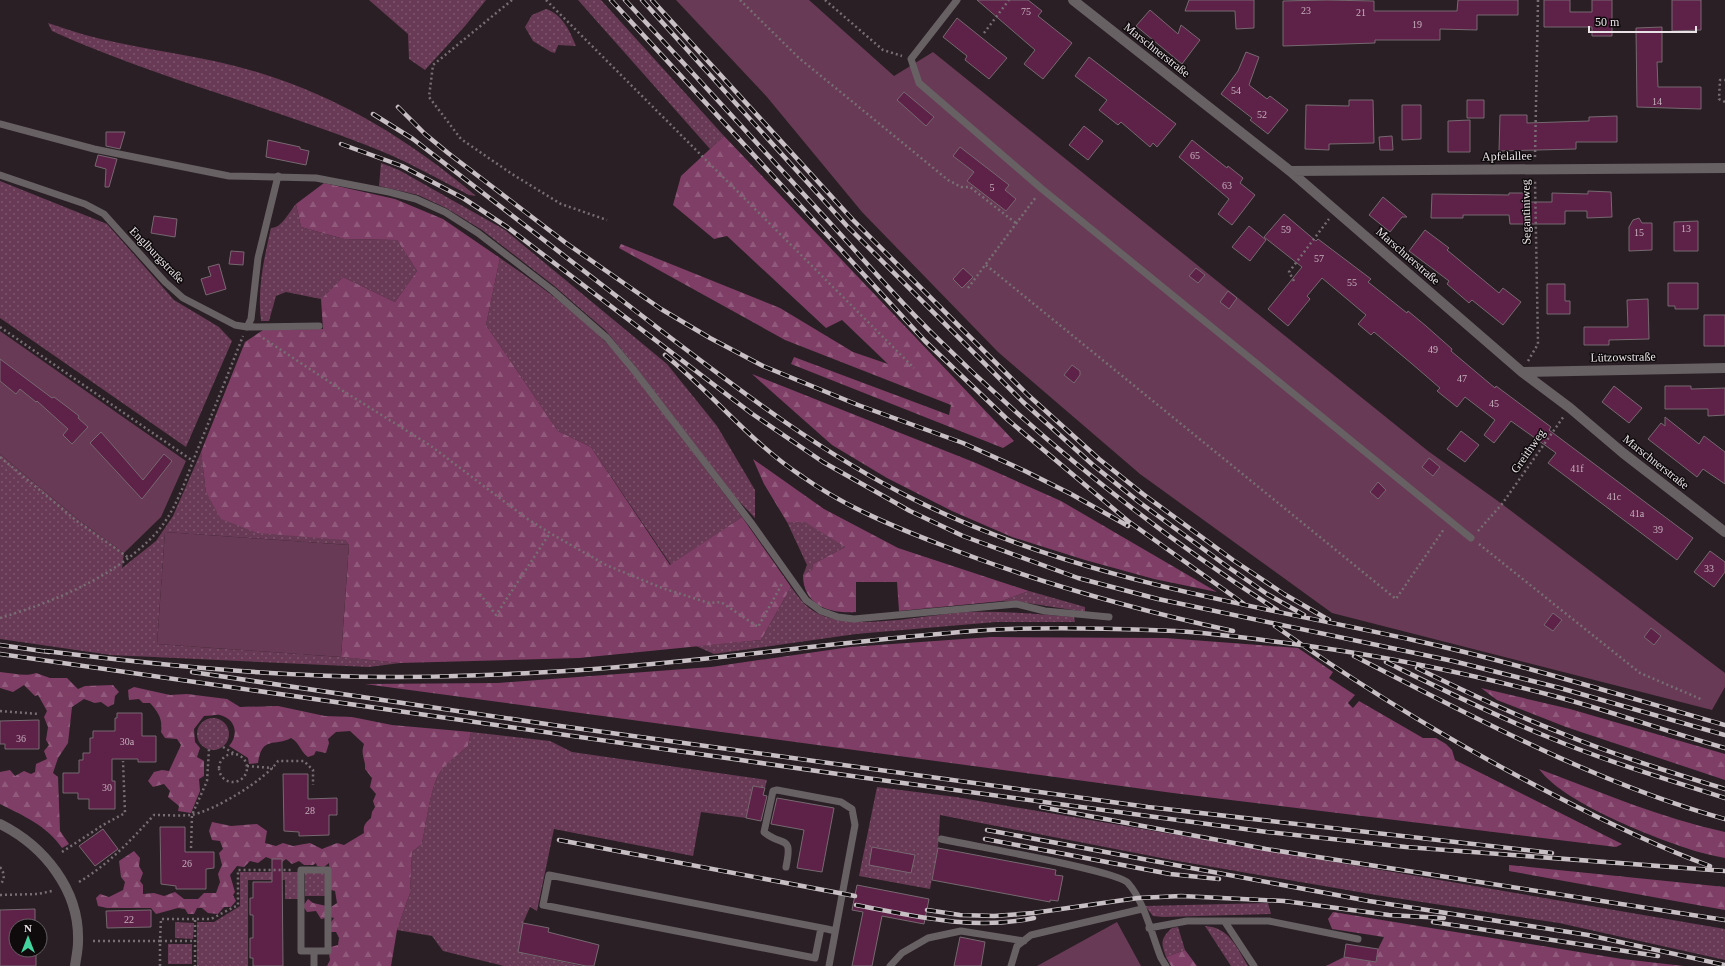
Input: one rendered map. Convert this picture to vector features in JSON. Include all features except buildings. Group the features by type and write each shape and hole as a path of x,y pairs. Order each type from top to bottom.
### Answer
{"street":[{"name":"Marschnerstraße","path":"1073,0 1290,171 1522,372 1570,408 1623,453 1725,532"},
{"name":"Apfelallee","path":"1290,171 1725,168"},
{"name":"Lützowstraße","path":"1522,372 1725,368"},
{"path":"0,824 16,832 40,852 55,870 69,892 77,926 78,942 75,966"}],"lane":[{"path":"957,0 910,59 919,83 1042,189 1471,538"},
{"path":"0,124 94,149 229,176 316,178 389,192 416,199 445,212 478,233 552,290 607,338 633,369 752,524 806,600 820,611 838,617 854,619 1016,604 1045,610 1109,617"},
{"name":"Englburgstraße","path":"0,175 85,204 104,214 165,282 183,298 235,325 247,327 319,326"},
{"path":"247,327 251,319 258,258 278,176"},
{"path":"786,867 789,850 787,843 780,839 770,837 764,832 773,791 777,790 841,802 852,809 855,825 829,966"},
{"path":"941,839 1085,868 1127,881 1142,909 1161,958 1166,966"},
{"path":"301,870 328,870 328,952 314,952 301,951 301,870"},
{"path":"821,928 815,958 543,905 549,875 835,930"},
{"path":"1011,966 1017,946 1031,935 1142,909"},
{"path":"1149,928 1187,921 1269,921 1358,939"},
{"path":"1225,922 1254,966"},
{"path":"890,966 902,953 928,938 961,931 1024,940"},
{"path":"314,952 314,966"}],"path":[{"path":"512,0 433,65 429,97 461,139 512,174 561,204 607,220"},
{"path":"546,0 914,368"},
{"path":"740,0 799,58 948,180 961,188 970,188 1017,224"},
{"path":"825,0 883,50 910,59"},
{"path":"984,33 1009,0"},
{"name":"Segantiniweg","path":"1522,372 1538,344 1535,169 1538,0"},
{"path":"1725,80 1720,80 1719,99 1725,102"},
{"path":"968,288 1042,189"},
{"path":"1294,281 1289,272 1336,211"},
{"path":"986,265 1396,599 1450,520"},
{"path":"0,327 193,460"},
{"path":"0,618 55,599 110,571 129,558 158,531 173,508 247,327 340,389 431,446 526,518 606,565 662,588 708,603 721,602 758,627 787,575"},
{"name":"Greithweg","path":"1471,538 1502,504 1570,408"},
{"path":"0,457 78,522 129,558"},
{"path":"480,594 496,615 550,533"},
{"path":"1471,538 1640,673 1703,700"},
{"path":"0,711 39,714"},
{"path":"223,747 243,758 247,766 245,776 238,782 233,783 224,780 219,772 219,763 226,756 235,754"},
{"path":"191,848 192,815 207,782 209,749"},
{"path":"79,882 99,870 126,846 154,815 192,815 232,799 273,768 278,761 304,760 313,770 313,785"},
{"path":"62,852 104,825 126,813 123,762"},
{"path":"247,766 273,768"},
{"path":"0,867 4,875 0,885"},
{"path":"160,966 161,919 211,919 238,905 238,870 301,870"},
{"path":"0,895 38,894 52,891"},
{"path":"195,920 195,966"},
{"path":"93,942 195,942"}],"shaded area":[{"path":"369,0 486,0 465,26 425,70 409,59 408,34"},
{"path":"578,0 601,0 724,136 710,149"},
{"path":"676,0 809,0 894,76 933,52 1428,451 1502,504 1725,673 1725,687 1712,710 1332,613 1140,474 998,352 862,212 767,97"},
{"path":"546,9 552,11 561,19 568,29 576,46 558,45 555,53 533,41 525,27 532,15"},
{"path":"48,23 97,38 237,66 288,82 346,108 400,139 476,196 469,195 379,150 327,130 168,76 90,47 52,31"},
{"path":"381,163 399,170 505,230 667,364 717,426 755,490 755,518 736,498 635,366 606,331 553,285 482,230 446,208 418,195 379,186"},
{"path":"0,181 107,224 174,300 219,327 232,341 186,447 0,318"},
{"path":"296,204 301,227 344,239 397,240 417,271 395,302 343,277 321,299 286,292 276,296 269,321 261,321 261,286 271,228 282,223"},
{"path":"500,258 565,306 610,346 742,517 671,565 591,447 558,431 486,325"},
{"path":"0,331 186,461 161,517 124,553 80,521 0,454"},
{"path":"201,452 206,492 345,540 349,545 165,532 157,644 341,657 400,663 369,667 111,655 0,639 0,454 80,521 124,553 122,568 156,541 173,516"},
{"path":"805,521 845,547 813,564 812,570 803,575 807,565 787,522"},
{"path":"165,532 349,545 341,657 157,644"},
{"path":"791,587 803,602 814,612 835,619 852,622 872,622 951,613 981,612 1074,617 1075,622 996,622 856,634 714,654 696,646 761,640"},
{"path":"1029,591 1085,607 1085,612 1021,602 1002,601"},
{"path":"213,718 219,719 226,725 229,734 228,740 222,747 213,750 207,749 200,743 197,734 198,728 204,721"},
{"path":"471,732 550,741 572,752 767,780 765,788 753,786 746,818 701,812 693,856 554,829 537,911 530,907 523,923 518,952 582,966 504,966 443,951 432,936 397,930 410,893 412,852 422,844 433,788 439,774 445,766 468,746"},
{"path":"877,787 956,797 1725,929 1725,960 1559,923 1376,895 1172,860 940,815 938,848 930,889 859,876"},
{"path":"240,872 298,872 298,899 285,899 285,880 248,880 248,966 197,966 197,922 214,922 240,906"},
{"path":"305,872 325,872 325,896 305,896"},
{"path":"1268,903 1271,914 1163,917 1153,916 1145,906"},
{"path":"175,922 194,923 193,939 175,938"},
{"path":"1117,922 1141,966 1037,966"},
{"path":"1205,926 1213,927 1226,934 1236,946 1248,966 1231,966"},
{"path":"1178,927 1185,950 1166,957 1163,948 1165,935 1172,928"},
{"path":"168,944 192,944 192,964 168,964"}],"green space":[{"path":"724,136 1014,441 1003,448 791,364 794,357 949,415 951,405 785,340 619,248 621,244 780,308 853,352 888,364 842,320 826,328 727,236 714,239 673,205 681,176"},
{"path":"324,183 395,199 443,219 500,258 486,325 558,431 591,447 670,565 742,517 791,587 761,640 579,658 400,663 341,657 349,545 345,540 258,533 221,519 206,492 201,452 245,342 263,330 323,329 321,299 343,277 395,302 417,271 397,240 344,239 301,227 296,204"},
{"path":"752,374 976,463 1061,501 1217,592 1154,579 1085,560 1012,537 952,511 887,478 832,445"},
{"path":"753,459 824,509 898,548 1029,591 1002,601 899,611 897,582 856,582 856,612 836,611 819,606 807,594 803,575 812,570 813,564 845,547 805,522 787,522 764,484"},
{"path":"991,637 1165,638 1298,648 1333,672 1329,678 1355,695 1348,703 1353,708 1359,701 1423,738 1436,738 1452,750 1455,760 1622,844 1616,847 1173,793 365,684 498,683 711,667 850,647"},
{"path":"0,672 24,675 36,673 50,678 67,678 78,689 85,686 113,685 119,692 115,696 114,704 108,707 101,702 95,703 84,699 72,707 68,743 58,758 53,773 58,777 60,831 69,844 62,848 56,840 34,822 0,804 0,772 10,770 15,776 24,771 31,774 35,772 36,764 47,759 44,751 49,745 46,740 48,727 44,717 47,711 38,695 35,696 24,685 13,692 0,688"},
{"path":"134,687 170,695 187,694 227,699 240,707 278,706 325,716 352,717 392,725 471,732 468,746 445,766 439,774 433,788 422,844 412,852 410,893 397,930 391,966 327,966 330,960 329,954 331,947 338,945 339,938 336,932 331,932 330,924 334,918 330,917 321,919 316,911 307,912 303,906 308,899 313,903 331,907 337,903 335,891 331,890 329,863 324,867 317,866 316,863 313,865 304,865 299,861 292,864 286,859 281,863 266,857 258,863 250,861 244,867 237,866 230,875 235,892 233,895 236,901 231,907 224,907 218,914 208,913 202,908 197,908 194,914 188,914 185,909 178,908 156,914 151,908 107,908 98,906 96,898 100,894 109,897 123,890 125,882 121,877 119,861 134,851 140,858 139,866 143,873 140,881 143,885 143,894 154,893 164,896 175,892 184,899 198,899 204,893 216,893 220,882 218,874 222,865 219,853 223,849 220,841 212,840 209,831 212,822 231,826 257,824 267,831 265,843 276,846 283,843 293,846 310,843 322,849 337,843 344,845 364,833 365,825 371,818 375,807 373,801 376,794 370,787 372,778 365,769 363,755 364,744 350,731 336,732 328,739 329,743 326,753 316,751 314,755 308,757 291,738 285,741 266,745 260,754 258,763 249,764 248,758 229,746 235,732 233,724 225,717 217,715 204,716 194,729 195,742 200,748 197,757 204,761 204,776 199,779 200,791 191,813 178,811 179,806 168,797 170,791 164,784 153,787 148,781 154,772 162,770 169,771 181,745 177,739 165,738 161,732 159,716 150,703 143,703 139,699 129,700 128,690"},
{"path":"1481,688 1570,709 1725,754 1725,780 1566,727 1497,700"},
{"path":"1539,769 1654,812 1725,832 1725,858 1696,851 1669,842 1607,816 1567,793 1551,781"},
{"path":"1509,865 1725,887 1725,910 1509,871"},
{"path":"1333,912 1622,959 1684,966 1326,966 1344,957 1376,962 1378,949 1384,937 1332,929 1328,919"},
{"path":"1185,950 1197,966 1171,966 1166,957"}],"railway":[{"path":"611,0 925,341 1008,420 1128,521 1244,604"},
{"path":"625,0 907,308 1013,410 1141,515 1185,548 1277,610"},
{"path":"642,0 847,226 1023,402 1093,465 1139,502 1267,594 1304,615"},
{"path":"652,0 853,220 1028,395 1099,459 1143,494 1233,560 1284,594 1329,620"},
{"path":"398,107 425,134 448,153 566,243 661,309 710,338 763,366 858,405 963,443 1071,494 1128,526"},
{"path":"373,114 413,139 693,355 784,422 847,462 913,499 973,526 1034,549 1096,569 1222,600 1452,649 1531,669 1725,725"},
{"path":"341,144 402,166 463,198 507,227 751,413 823,462 910,511 963,536 1078,578 1158,599 1453,661 1560,688 1725,735"},
{"path":"665,355 683,370 749,434 784,464 835,497 869,515 1011,571 1084,594 1233,631"},
{"path":"1275,626 1376,693 1479,755 1609,823 1669,850 1710,866"},
{"path":"45,651 219,669 306,675 393,677 534,673 632,666 886,639 988,630 1069,628 1182,631 1313,646 1451,671 1520,687 1575,702 1725,748"},
{"path":"0,645 49,652"},
{"path":"0,654 866,778 1267,832 1406,847 1725,871"},
{"path":"1354,656 1490,725 1582,768 1629,787 1725,819"},
{"path":"1386,662 1527,729 1591,754 1725,798"},
{"path":"1417,668 1506,710 1601,749 1725,789"},
{"path":"192,672 553,725 1148,807 1552,853"},
{"path":"1041,807 1266,849 1725,920"},
{"path":"987,830 1369,901 1588,935 1725,965"},
{"path":"985,839 1170,874 1219,879"},
{"path":"559,840 855,896"},
{"path":"927,910 960,915 994,916 1033,913 1138,898 1181,896 1284,901 1389,915 1444,918"},
{"path":"856,905 922,917 967,922 1012,922 1034,918"},
{"path":"1433,922 1658,956"}]}
